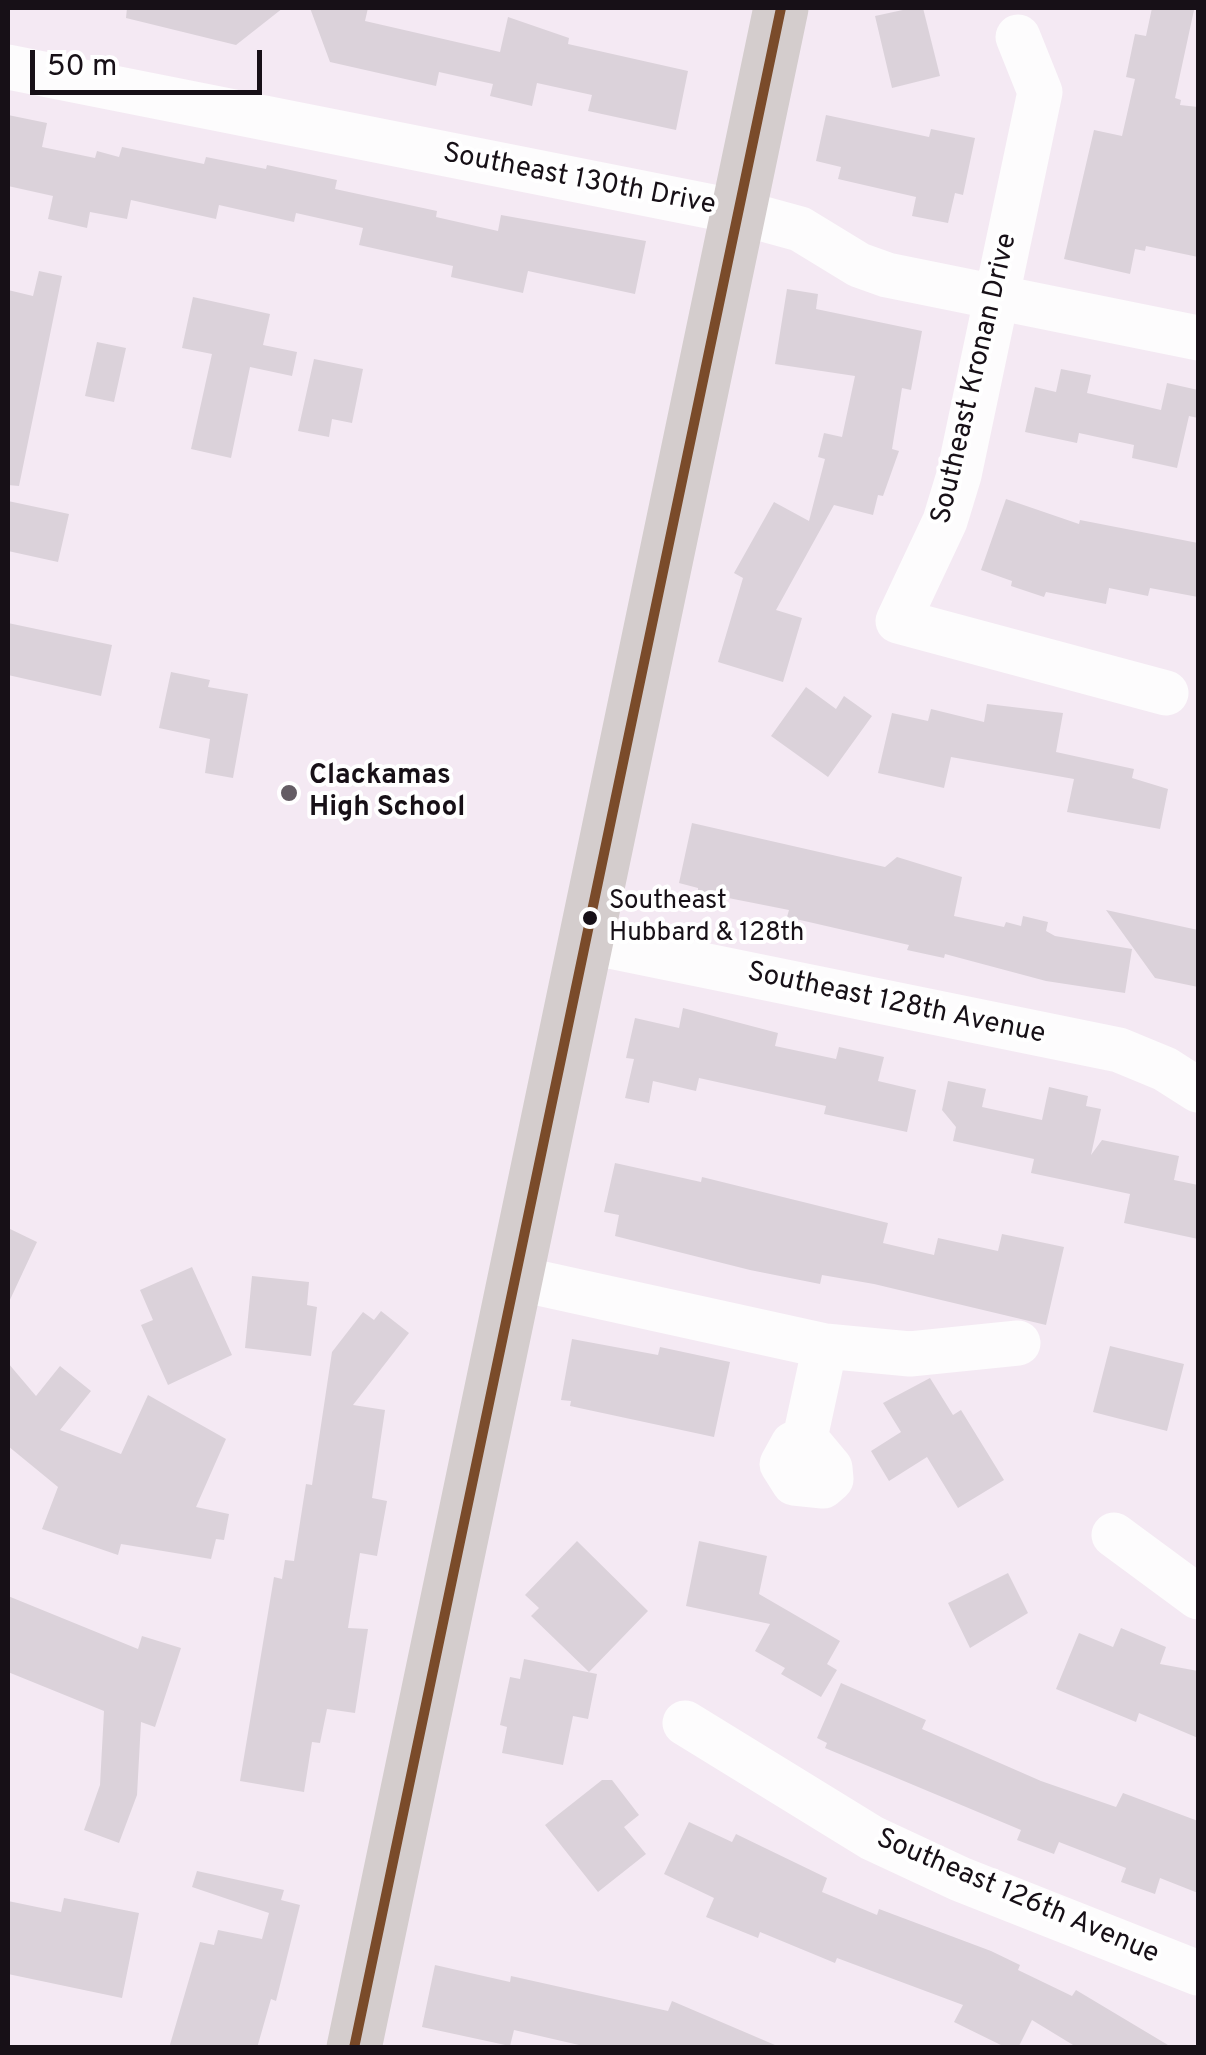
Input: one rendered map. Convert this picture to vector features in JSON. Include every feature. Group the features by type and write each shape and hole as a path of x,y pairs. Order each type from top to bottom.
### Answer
{"main road":[{"path":"354,2048 781,8"}],"street":[{"name":"Southeast Kronan Drive","path":"1018,37 1040,92 945,521 898,621 1166,693"},
{"name":"Southeast 130th Drive","path":"8,67 738,212 800,229 860,265 886,274 1198,338"},
{"name":"Southeast 128th Avenue","path":"586,942 1119,1050 1165,1069 1198,1090"},
{"path":"516,1278 825,1346 910,1354 1018,1343"},
{"path":"805,1438 825,1346"},
{"path":"1114,1535 1198,1598"},
{"name":"Southeast 126th Avenue","path":"685,1724 872,1838 960,1879 1198,1973"}],"building":[{"path":"127,8 283,8 236,45 126,18"},
{"path":"310,8 368,8 365,21 500,52 508,17 569,38 568,44 688,71 676,130 588,111 592,95 537,83 532,106 490,96 493,84 439,72 436,86 330,62"},
{"path":"923,8 940,76 892,88 875,16"},
{"path":"1152,8 1194,10 1175,98 1181,100 1180,105 1198,107 1198,257 1146,246 1145,251 1135,249 1130,274 1064,259 1094,130 1122,136 1135,79 1126,77 1135,34 1146,36"},
{"path":"8,115 47,123 42,147 95,158 97,151 119,157 122,147 204,164 206,157 266,169 267,165 337,180 335,189 437,211 436,217 498,231 501,215 646,241 635,294 528,271 523,293 451,277 453,266 359,245 363,228 296,213 294,222 219,205 216,219 131,200 127,219 90,212 87,228 48,219 53,196 8,186"},
{"path":"826,115 929,137 931,129 975,138 963,195 955,193 948,223 912,216 916,197 838,179 841,167 816,161"},
{"path":"39,271 62,276 19,486 8,485 8,290 33,296"},
{"path":"787,289 818,294 816,309 922,331 911,390 902,388 892,449 899,451 883,496 878,495 873,515 834,505 776,610 802,618 783,682 718,662 743,578 734,573 774,502 809,521 825,459 818,457 824,433 842,437 855,376 775,364"},
{"path":"193,297 270,314 263,345 297,352 292,376 250,367 231,458 191,449 212,354 182,348"},
{"path":"97,342 126,348 114,402 85,396"},
{"path":"314,359 363,369 352,423 332,419 329,437 298,431"},
{"path":"1061,369 1091,375 1087,393 1161,410 1167,383 1198,390 1198,418 1189,416 1177,468 1132,458 1134,445 1079,433 1077,443 1025,432 1035,387 1056,392"},
{"path":"1006,499 1079,524 1080,520 1198,543 1198,597 1150,588 1148,596 1109,588 1106,604 1046,592 1044,597 1011,586 1012,581 981,570"},
{"path":"8,501 69,514 58,562 8,551"},
{"path":"8,623 112,645 101,696 8,675"},
{"path":"171,672 210,680 208,687 248,694 233,778 205,773 210,739 159,728"},
{"path":"806,687 836,709 844,696 872,716 828,777 771,736"},
{"path":"987,704 1063,713 1056,752 1134,769 1132,778 1168,789 1160,829 1067,812 1074,779 951,757 944,788 878,773 892,713 928,721 931,709 984,722"},
{"path":"692,823 885,867 897,857 962,877 954,916 1004,927 1006,922 1021,926 1023,916 1048,922 1046,931 1055,936 1132,949 1125,993 1046,981 945,954 944,958 907,950 909,945 787,917 789,910 698,892 698,888 679,883"},
{"path":"1106,910 1198,930 1198,987 1155,978"},
{"path":"683,1008 778,1033 775,1046 836,1059 839,1047 884,1057 878,1081 916,1090 907,1132 824,1114 826,1106 699,1078 696,1091 653,1081 649,1103 625,1098 634,1059 626,1058 635,1018 679,1028"},
{"path":"948,1081 986,1089 982,1107 1042,1120 1049,1087 1088,1096 1086,1106 1101,1109 1091,1155 1102,1140 1179,1156 1174,1180 1198,1185 1198,1239 1124,1223 1130,1194 1031,1173 1034,1159 953,1141 956,1127 942,1110"},
{"path":"615,1163 701,1182 702,1177 888,1223 883,1243 934,1255 938,1238 998,1251 1002,1234 1064,1247 1046,1325 874,1284 822,1275 820,1284 750,1270 615,1236 619,1215 604,1212"},
{"path":"8,1228 37,1242 8,1304"},
{"path":"192,1267 232,1355 168,1385 141,1325 153,1320 140,1290"},
{"path":"252,1276 309,1282 307,1305 317,1307 311,1356 245,1348"},
{"path":"381,1311 409,1333 353,1405 385,1410 372,1498 387,1501 377,1556 360,1553 348,1628 368,1629 355,1713 327,1709 320,1743 312,1742 304,1792 240,1781 274,1577 282,1579 285,1560 294,1561 306,1484 312,1485 332,1352 363,1312 374,1320"},
{"path":"572,1339 658,1355 660,1347 730,1362 714,1437 570,1406 571,1401 561,1400"},
{"path":"1110,1346 1184,1364 1167,1431 1093,1412"},
{"path":"8,1363 36,1396 60,1366 91,1391 60,1430 121,1454 148,1395 226,1439 196,1507 229,1514 224,1540 216,1539 211,1559 121,1544 118,1555 42,1529 58,1487 8,1446"},
{"path":"930,1378 953,1415 961,1410 1004,1480 958,1508 927,1457 889,1481 871,1451 901,1432 883,1403"},
{"path":"577,1541 648,1611 589,1672 531,1616 539,1608 525,1595"},
{"path":"699,1541 767,1556 759,1594 840,1641 827,1664 837,1670 821,1697 781,1674 785,1668 755,1651 770,1624 686,1606"},
{"path":"1008,1573 1028,1613 970,1648 948,1603"},
{"path":"8,1596 138,1649 142,1636 181,1648 155,1727 141,1722 137,1795 119,1843 84,1830 100,1785 104,1711 8,1672"},
{"path":"1121,1628 1166,1647 1160,1664 1198,1671 1198,1738 1139,1713 1136,1722 1056,1689 1079,1633 1113,1647"},
{"path":"524,1659 597,1674 588,1719 573,1716 563,1765 502,1753 507,1727 500,1725 510,1677 520,1679"},
{"path":"841,1683 926,1720 922,1729 1041,1781 1116,1807 1123,1793 1198,1821 1198,1893 1160,1878 1155,1894 1121,1882 1126,1868 1059,1842 1054,1854 1017,1840 1021,1830 825,1748 827,1743 817,1738"},
{"path":"602,1780 612,1780 639,1815 624,1827 646,1854 598,1892 545,1825"},
{"path":"689,1822 732,1842 736,1834 827,1878 822,1892 877,1915 879,1909 991,1951 1020,1965 1018,1970 1072,1996 1076,1990 1173,2048 1078,2048 1032,2020 1018,2048 1007,2048 954,2022 963,2005 837,1958 835,1963 760,1932 758,1938 706,1917 714,1898 664,1874"},
{"path":"197,1871 284,1890 281,1900 300,1905 276,2001 271,1999 257,2048 169,2048 200,1942 214,1945 218,1930 262,1939 269,1913 192,1887"},
{"path":"64,1898 139,1913 122,1998 8,1974 8,1901 61,1912"},
{"path":"435,1965 510,1982 511,1976 668,2011 672,2001 782,2048 592,2048 514,2030 510,2046 422,2027"}],"transit line":[{"path":"354,2048 781,8"}],"place":[{"name":"Clackamas High School","path":"289,793"},
{"name":"Southeast Hubbard & 128th","path":"590,918"}]}
